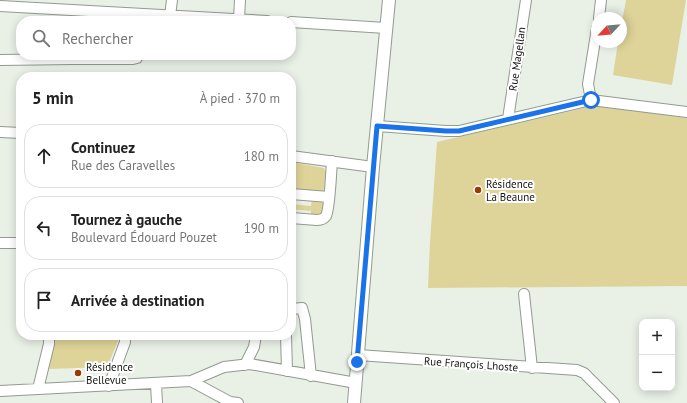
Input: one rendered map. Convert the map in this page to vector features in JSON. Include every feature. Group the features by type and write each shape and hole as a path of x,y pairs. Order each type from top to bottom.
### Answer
{"street":[{"path":"170,16 172,0"},
{"path":"239,16 240,0"},
{"path":"354,403 373,167 389,0"},
{"name":"Rue Magellan","path":"508,119 526,0"},
{"path":"600,12 601,0"},
{"path":"0,6 128,16"},
{"path":"296,22 386,28"},
{"path":"591,100 588,84 594,48"},
{"path":"0,60 16,60"},
{"path":"377,126 439,131 459,131 591,100 687,112"},
{"path":"0,132 16,133"},
{"path":"296,157 373,167"},
{"path":"296,218 318,220 324,218 327,212 332,161"},
{"path":"296,194 329,197"},
{"path":"0,243 16,243"},
{"path":"524,294 532,368"},
{"path":"296,309 302,308 305,319 311,376"},
{"path":"38,389 49,340"},
{"path":"109,386 125,340"},
{"path":"245,365 254,347 255,340"},
{"path":"286,340 288,371"},
{"name":"Rue François Lhoste","path":"358,355 576,370 584,373 614,403"},
{"path":"0,391 191,382 224,367 250,364 356,384"},
{"path":"191,382 230,402 238,403"},
{"path":"156,384 157,403"}],"shaded area":[{"path":"626,0 686,0 672,85 613,75 617,48 627,48 627,12 624,12"},
{"path":"597,105 687,118 687,286 428,288 437,142"},
{"path":"296,163 324,168 326,173 324,190 321,192 296,190"},
{"path":"312,200 322,202 324,208 322,215 311,217 311,211 296,210 296,204 311,206"},
{"path":"55,340 118,340 107,367 49,369"}],"place":[{"name":"Résidence La Beaune","path":"478,190"},
{"name":"Résidence Bellevue","path":"78,373"}],"route":[{"path":"357,362 377,126 459,131 591,100"}]}
